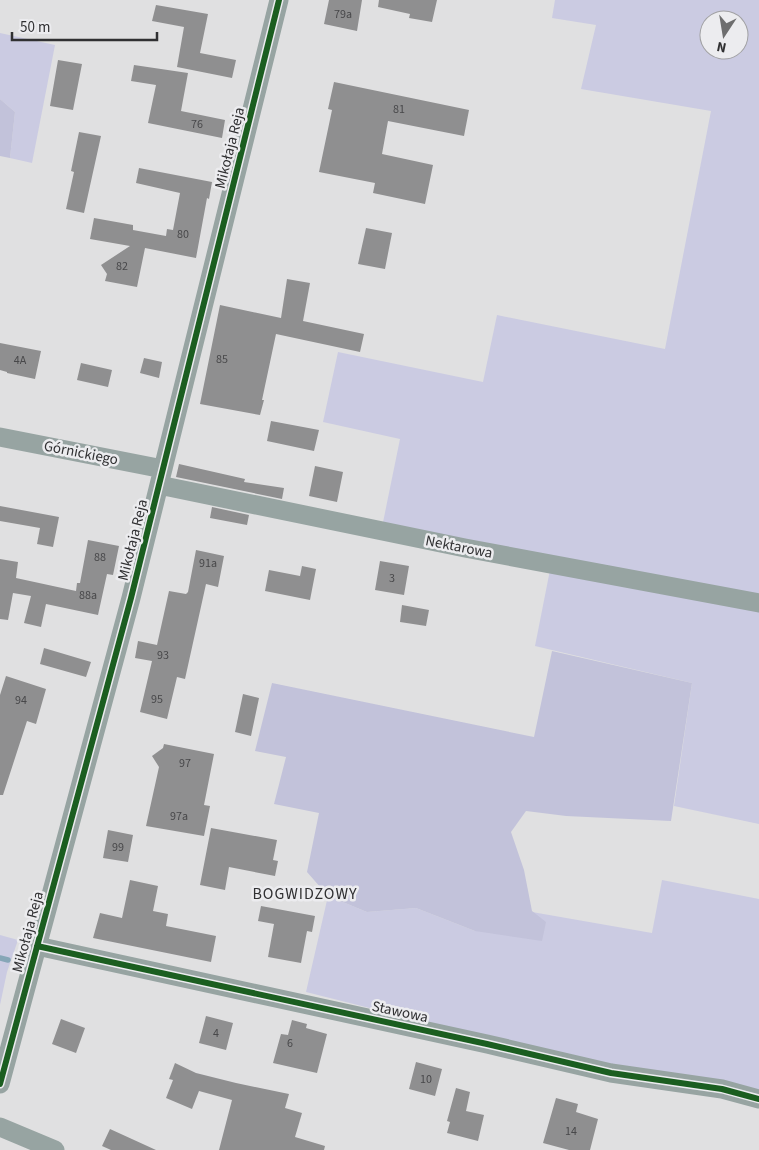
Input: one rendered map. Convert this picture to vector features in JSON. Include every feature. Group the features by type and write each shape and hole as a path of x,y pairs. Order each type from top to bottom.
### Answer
{"street":[{"name":"Mikołaja Reja","path":"0,1084 131,598 279,0"},
{"name":"Górnickiego","path":"0,437 161,477"},
{"name":"Nektarowa","path":"161,477 465,548 759,603"},
{"name":"Stawowa","path":"37,946 478,1042 611,1073 722,1089 759,1099"},
{"path":"0,1127 55,1150"}],"shaded area":[{"path":"555,0 759,0 759,824 674,806 692,683 535,646 550,570 380,537 400,439 323,422 338,352 483,382 497,315 665,349 711,111 581,89 596,25 552,18"},
{"path":"0,33 55,45 32,163 10,158 15,112 0,99"},
{"path":"0,99 15,112 10,158 0,156"},
{"path":"552,651 692,683 671,821 566,816 526,811 511,832 524,870 532,911 546,922 542,941 475,931 416,908 367,912 328,896 307,872 319,813 274,804 286,757 255,751 272,683 534,737"},
{"path":"662,880 759,899 759,1093 628,1073 306,992 328,896 367,912 416,908 475,931 532,912 652,933"},
{"path":"0,935 18,940 7,972 0,1005"}],"building":[{"path":"329,0 362,0 357,31 324,24"},
{"path":"379,0 437,0 432,22 409,18 410,14 378,7"},
{"path":"156,5 208,14 200,53 236,60 232,78 177,67 184,27 152,21"},
{"path":"58,60 82,64 73,110 50,106"},
{"path":"134,65 188,73 181,111 225,120 222,138 148,123 156,85 131,81"},
{"path":"334,82 469,110 464,136 388,121 382,154 433,165 425,204 373,193 375,183 319,172 332,110 328,109"},
{"path":"79,132 101,136 84,213 66,209 74,172 71,171"},
{"path":"139,168 212,182 209,199 207,198 196,258 145,248 137,287 105,281 107,274 101,265 130,246 90,239 94,218 133,225 133,230 166,236 167,229 173,230 180,193 136,183"},
{"path":"366,228 392,233 385,269 358,264"},
{"path":"287,279 310,283 303,321 364,334 360,352 276,334 260,415 200,404 220,305 281,318"},
{"path":"0,343 41,351 35,379 0,370"},
{"path":"144,358 162,362 159,378 140,373"},
{"path":"81,363 112,370 108,387 77,380"},
{"path":"271,421 319,430 314,451 267,441"},
{"path":"179,464 245,479 244,482 284,488 282,499 176,477"},
{"path":"315,466 343,472 337,502 309,496"},
{"path":"0,506 59,517 53,547 37,544 40,528 0,521"},
{"path":"212,507 249,515 247,525 210,518"},
{"path":"88,540 119,546 113,575 107,574 98,615 46,604 41,627 24,623 31,596 13,593 8,620 0,619 0,559 18,562 16,578 76,591 77,583 80,583"},
{"path":"196,550 224,556 218,587 206,584 185,679 177,677 167,719 140,712 152,661 135,658 138,641 157,645 169,591 186,594 188,592"},
{"path":"380,561 409,566 404,595 375,590"},
{"path":"302,566 316,569 310,600 265,591 269,570 300,576"},
{"path":"402,605 429,610 426,626 400,622"},
{"path":"44,648 91,662 86,677 40,664"},
{"path":"6,676 46,689 36,724 27,721 3,795 0,795 0,695"},
{"path":"243,694 259,698 251,736 235,732"},
{"path":"164,744 214,754 204,805 210,806 204,836 146,826 159,767 152,756 163,748"},
{"path":"211,828 277,840 273,860 278,861 275,876 229,867 225,890 200,885"},
{"path":"108,830 133,835 128,862 103,858"},
{"path":"130,880 158,886 153,911 168,914 166,926 216,936 211,962 93,938 100,913 122,918"},
{"path":"261,906 315,916 312,932 307,931 301,963 268,957 274,924 258,921"},
{"path":"206,1016 233,1023 226,1050 199,1043"},
{"path":"61,1019 85,1028 76,1053 52,1044"},
{"path":"292,1020 307,1024 306,1028 327,1034 317,1073 273,1063 281,1034 288,1035"},
{"path":"416,1062 442,1069 435,1096 409,1089"},
{"path":"175,1063 196,1073 289,1094 285,1108 302,1113 295,1137 325,1146 324,1150 219,1150 232,1100 199,1091 192,1109 166,1098 173,1080 169,1079"},
{"path":"456,1088 470,1092 466,1111 484,1115 478,1141 447,1133 450,1122 447,1121"},
{"path":"556,1098 578,1104 576,1112 598,1119 590,1150 569,1150 543,1143"},
{"path":"110,1129 156,1150 111,1150 102,1146"}],"waterway":[{"path":"0,958 8,960"}],"cycle path":[{"path":"0,1084 131,598 279,0"},
{"path":"37,946 487,1044 611,1073 722,1089 759,1099"}],"district":[{"name":"BOGWIDZOWY","path":"305,894"}]}
